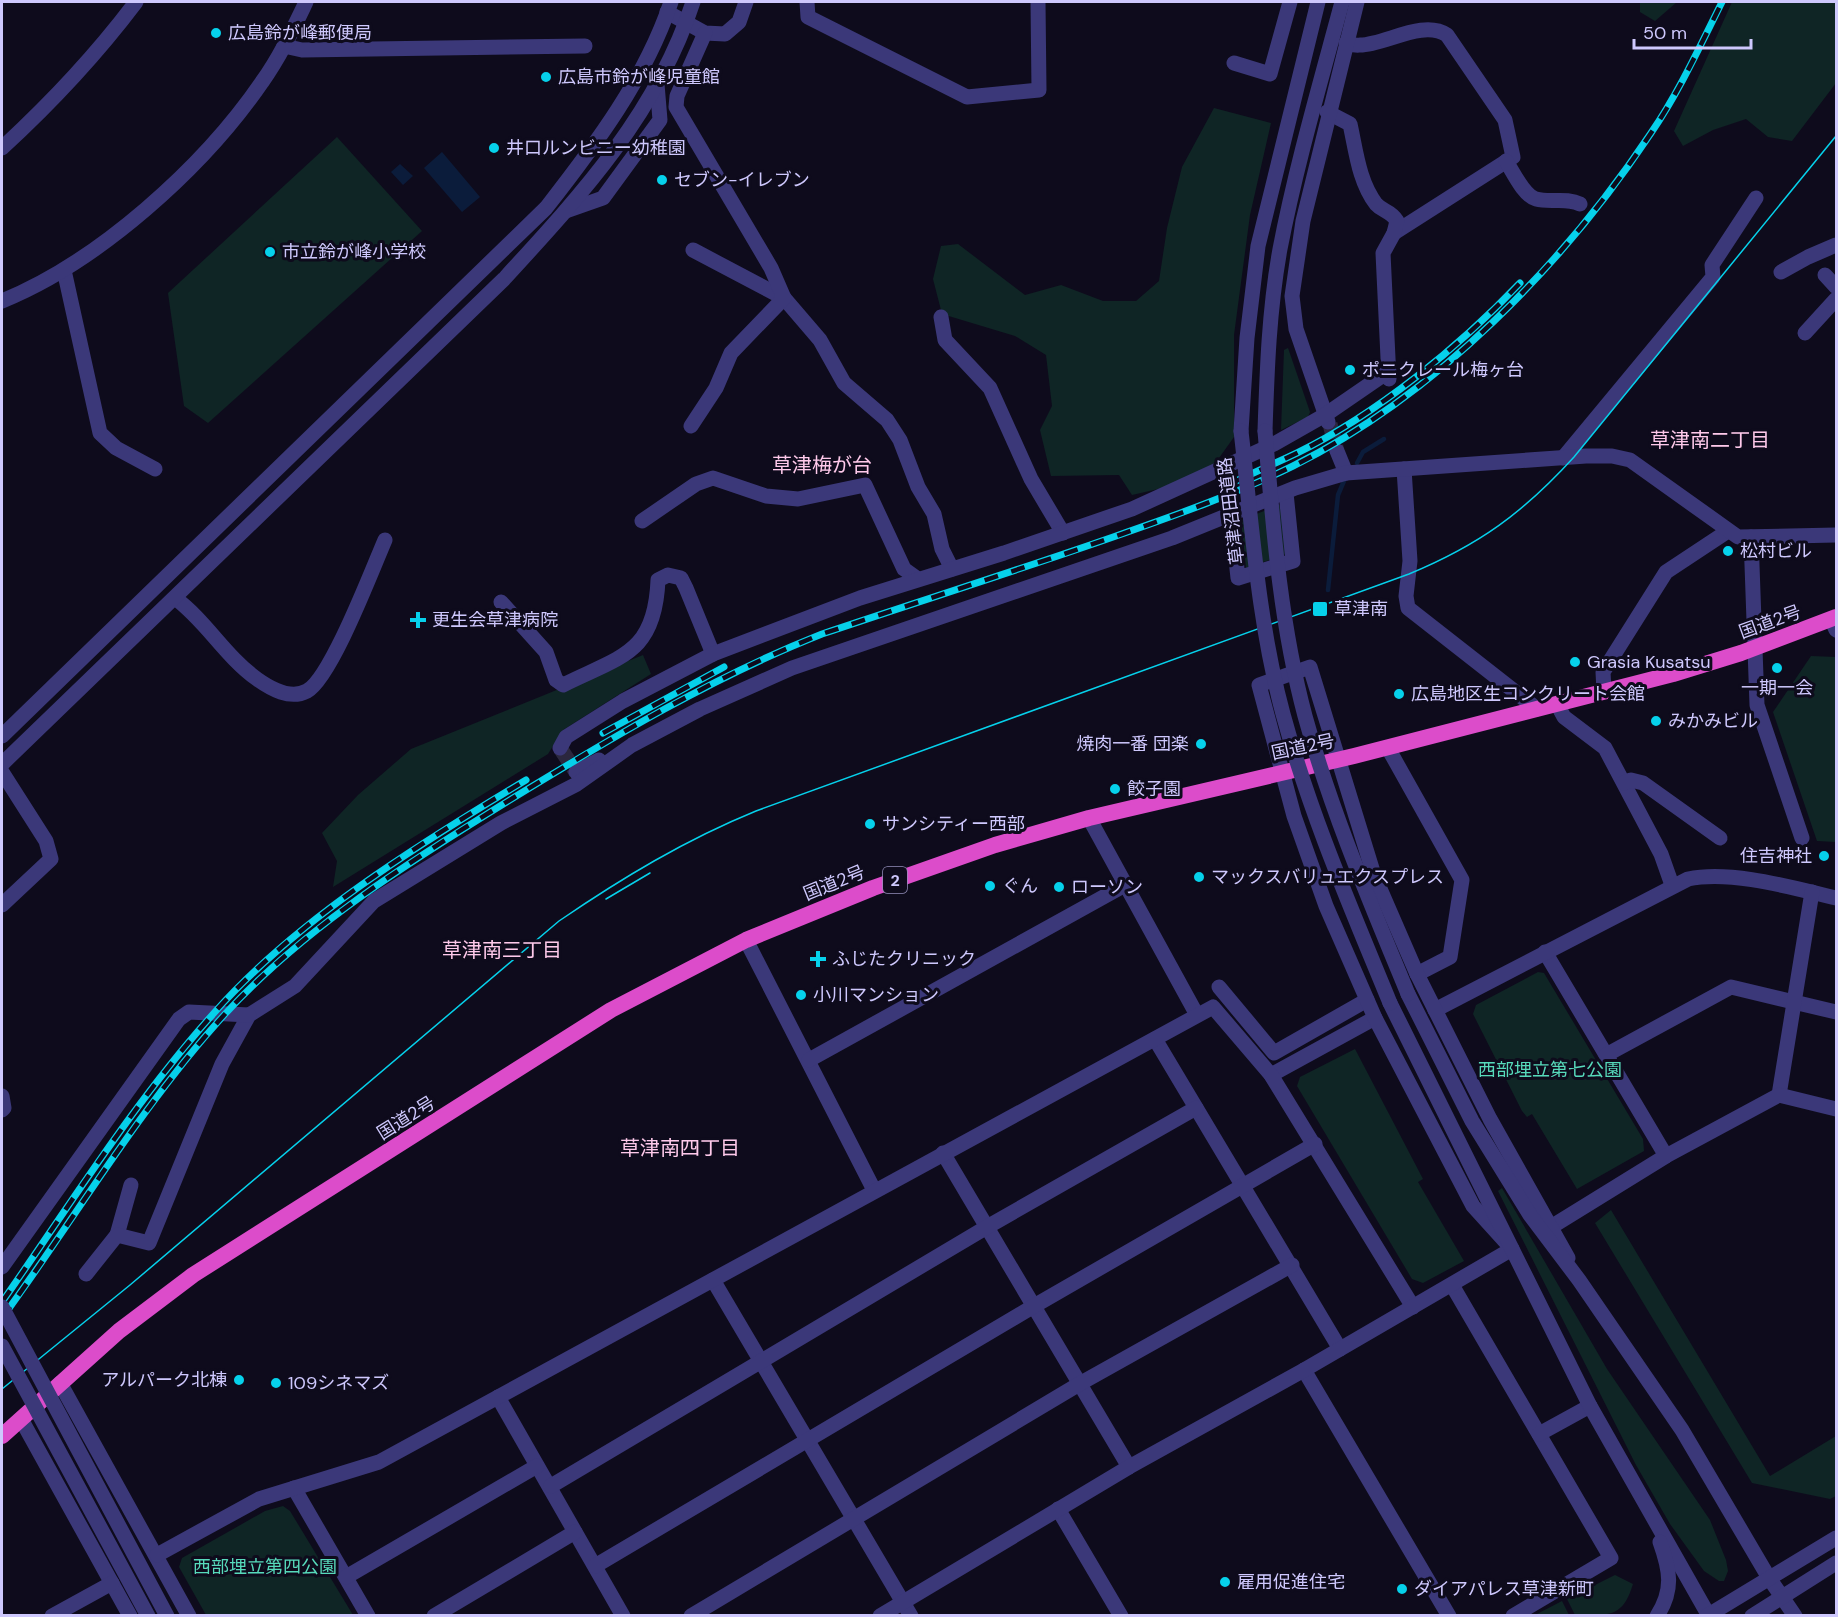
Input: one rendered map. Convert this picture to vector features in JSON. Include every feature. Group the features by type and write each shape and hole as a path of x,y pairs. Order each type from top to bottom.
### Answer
{"highway":[{"name":"国道2号","path":"2,1436 119,1331 193,1275 611,1010 746,940 873,888 995,845 1089,818 1388,748 1673,674 1835,622"}],"street":[{"path":"2,148 44,109 104,45 136,2"},
{"path":"2,301 64,270 98,248 197,163 262,83 306,2"},
{"path":"2,764 504,279 566,211 611,158 657,84 693,2"},
{"path":"2,736 546,208 595,145 619,107 636,79 669,7 686,22 705,33 725,34 739,22 746,2"},
{"path":"807,2 808,17 967,97 1039,90 1038,2"},
{"path":"1234,63 1270,74 1290,2"},
{"name":"草津沼田道路","path":"1318,2 1258,246 1246,338 1241,431 1255,557 1283,713 1314,817 1390,1003 1590,1406 1645,1500"},
{"path":"1341,2 1303,145 1280,251 1268,342 1265,431 1275,550 1284,612 1305,715 1334,811 1408,994 1472,1121 1530,1215 1579,1280 1682,1430 1769,1578 1795,1616"},
{"path":"1327,420 1296,329 1292,296 1303,221 1356,2"},
{"path":"1346,43 1360,46 1420,31 1440,30 1447,35 1505,120 1513,157 1394,233"},
{"path":"705,33 677,96 676,107 771,268 784,298 820,340 844,383 878,411 894,430 918,487 934,514 942,549 952,569"},
{"path":"284,46 302,50 585,46"},
{"path":"566,211 603,198 660,120 657,84"},
{"path":"560,748 566,737 623,701 713,654 815,614 1132,509 1327,420 1389,375 1383,253 1394,233 1396,221 1391,211 1377,206 1361,176 1350,124 1328,112"},
{"path":"1506,161 1529,195 1536,199 1573,200 1580,204"},
{"path":"1563,458 1713,278 1712,265 1756,198"},
{"path":"1781,272 1836,245"},
{"path":"693,250 784,298"},
{"path":"64,270 100,433 116,448 155,468"},
{"path":"1824,275 1836,287"},
{"path":"691,426 716,388 731,353 784,298"},
{"path":"1806,333 1836,299"},
{"path":"941,317 945,340 990,388 1031,479 1063,533"},
{"path":"1337,451 1346,473"},
{"path":"576,772 621,752 700,709 782,672 1172,538 1286,493 1346,473 1602,455 1630,460 1738,537 1836,536"},
{"path":"1404,469 1410,561 1406,596 1408,608 1537,709"},
{"path":"642,521 696,484 713,478 765,496 798,499 865,485 904,569 918,579"},
{"path":"1231,514 1238,578 1293,561 1286,493"},
{"path":"1604,691 1603,672 1666,572 1728,531"},
{"path":"1751,537 1757,705 1802,838"},
{"path":"175,598 187,607 224,651 256,679 282,694 307,691 325,673 385,540"},
{"path":"501,602 546,652 556,680 563,685 633,650 650,629 657,604 658,580 668,575 681,578 713,654"},
{"path":"880,1616 907,1609 1058,1509 1512,1249 1473,1206 1375,1018 1326,906 1280,772 1259,684 1310,667 1374,875 1417,974 1490,1119 1579,1280"},
{"path":"1557,704 1564,717 1605,748 1660,854 1672,885"},
{"path":"1388,748 1462,880 1450,957 1417,974"},
{"path":"117,1235 149,1243 222,1064 249,1016 295,987 374,901 501,823 577,784 621,752"},
{"path":"2,772 46,841 51,859 2,905"},
{"path":"1624,783 1631,780 1643,783 1720,838"},
{"path":"1089,818 1197,1015"},
{"path":"1435,1010 1672,885 1704,876 1726,877 1836,898"},
{"path":"808,1060 1125,885"},
{"path":"1779,1095 1812,892"},
{"path":"746,940 874,1190"},
{"path":"1545,952 1665,1156"},
{"path":"1219,987 1274,1053 1367,1000"},
{"path":"1606,1055 1731,987 1795,1000 1836,1012"},
{"path":"157,1556 259,1499 379,1462 1213,1007 1271,1075 1413,1307"},
{"path":"2,1267 180,1019 189,1012 249,1016"},
{"path":"1271,1075 1375,1018"},
{"path":"1155,1039 1292,1265 1340,1349"},
{"path":"1551,1227 1665,1156 1779,1095 1836,1109"},
{"path":"2,1096 4,1108 2,1110"},
{"path":"551,1486 987,1227 1196,1108"},
{"path":"595,1566 1034,1306 1315,1144"},
{"path":"944,1153 1129,1467"},
{"path":"86,1274 117,1235 131,1185"},
{"path":"691,1616 1081,1383 1292,1265"},
{"path":"713,1280 809,1438 907,1609"},
{"path":"1452,1285 1611,1558 1513,1616"},
{"path":"2,1307 167,1616"},
{"path":"2,1346 148,1616"},
{"path":"1304,1370 1449,1616"},
{"path":"60,1383 189,1616"},
{"path":"498,1397 551,1486 619,1614"},
{"path":"1539,1434 1590,1406"},
{"path":"21,1419 130,1616"},
{"path":"345,1577 537,1466"},
{"path":"294,1488 368,1616"},
{"path":"1645,1500 1708,1615 1836,1538"},
{"path":"1645,1500 1665,1555 1671,1581 1667,1601 1657,1616"},
{"path":"1058,1509 1121,1616"},
{"path":"434,1616 575,1532"},
{"path":"1752,1616 1836,1563"},
{"path":"52,1616 112,1583"}],"green space":[{"path":"1640,2 1677,2 1655,21 1640,12"},
{"path":"1732,2 1836,2 1836,83 1792,141 1768,137 1746,119 1713,130 1683,146 1674,131"},
{"path":"1214,108 1271,123 1250,215 1234,335 1234,437 1214,465 1167,487 1132,495 1119,475 1051,476 1040,430 1052,406 1046,355 1015,336 942,314 933,279 941,246 958,244 1025,295 1061,285 1103,301 1136,301 1159,281 1167,228 1182,167"},
{"path":"337,137 422,231 208,423 184,406 168,293"},
{"path":"1288,348 1310,412 1308,417 1281,430 1284,350"},
{"path":"1282,504 1286,554 1246,568 1241,520"},
{"path":"643,655 651,674 563,730 548,754 333,887 337,861 322,833 358,795 411,749"},
{"path":"1811,656 1836,657 1836,842 1817,841 1773,712"},
{"name":"西部埋立第七公園","path":"1538,972 1544,973 1643,1139 1644,1151 1577,1189 1532,1114 1527,1117 1522,1111 1473,1014 1476,1005"},
{"path":"1355,1049 1423,1179 1418,1182 1464,1261 1423,1283 1412,1279 1297,1086 1300,1077"},
{"path":"1502,1188 1607,1369 1710,1520 1726,1560 1728,1571 1724,1581 1719,1581 1704,1571 1670,1524 1636,1465 1498,1191"},
{"path":"1611,1210 1770,1476 1836,1436 1836,1496 1830,1499 1752,1483 1595,1223"},
{"name":"西部埋立第四公園","path":"283,1506 290,1511 353,1615 206,1615 179,1567 182,1558 265,1511"},
{"path":"1615,1575 1633,1584 1625,1603 1619,1609 1606,1614 1575,1615 1567,1599"},
{"path":"1562,1601 1569,1615 1535,1615"}],"water":[{"path":"442,152 480,197 462,212 424,168"},
{"path":"400,164 413,176 403,185 391,172"}],"waterway":[{"path":"1357,463 1363,452 1384,439"},
{"path":"1328,590 1338,495 1344,481"}],"tunnel":[{"path":"1330,424 1337,451"},
{"path":"560,748 576,772"}],"tram line":[{"path":"2,1389 130,1285 559,921 654,861 704,834 756,811 1409,574 1457,551 1499,526 1537,495 1574,457 1836,136"},
{"path":"606,899 650,873"}],"railway":[{"path":"2,1318 137,1124 225,1014 256,982 325,923 399,870 588,753 664,709 742,669 822,634 1080,549 1228,495 1293,466 1346,437 1397,403 1493,322 1537,278 1578,231 1651,133 1689,69 1722,2"},
{"path":"1234,482 1327,437 1387,399 1444,355 1520,283"},
{"path":"603,733 724,667"},
{"path":"2,1302 104,1154 157,1082 214,1013 247,979 282,946 361,886 444,830 526,780"}],"place":[{"name":"広島鈴が峰郵便局","path":"216,33"},
{"name":"広島市鈴が峰児童館","path":"546,77"},
{"name":"井口ルンビニー幼稚園","path":"494,148"},
{"name":"セブン-イレブン","path":"662,180"},
{"name":"市立鈴が峰小学校","path":"270,252"},
{"name":"ポニクレール梅ヶ台","path":"1350,370"},
{"name":"松村ビル","path":"1728,551"},
{"name":"草津南","path":"1320,609"},
{"name":"更生会草津病院","path":"418,620"},
{"name":"Grasia Kusatsu","path":"1575,662"},
{"name":"一期一会","path":"1777,668"},
{"name":"広島地区生コンクリート会館","path":"1399,694"},
{"name":"みかみビル","path":"1656,721"},
{"name":"焼肉一番 団楽","path":"1201,744"},
{"name":"餃子園","path":"1115,789"},
{"name":"サンシティー西部","path":"870,824"},
{"name":"住吉神社","path":"1824,856"},
{"name":"マックスバリュエクスプレス","path":"1199,877"},
{"name":"ぐん","path":"990,886"},
{"name":"ローソン","path":"1059,887"},
{"name":"ふじたクリニック","path":"818,959"},
{"name":"小川マンション","path":"801,995"},
{"name":"アルパーク北棟","path":"239,1380"},
{"name":"109シネマズ","path":"276,1383"},
{"name":"雇用促進住宅","path":"1225,1582"},
{"name":"ダイアパレス草津新町","path":"1402,1589"}],"district":[{"name":"草津南二丁目","path":"1710,440"},
{"name":"草津梅が台","path":"822,465"},
{"name":"草津南三丁目","path":"502,950"},
{"name":"草津南四丁目","path":"680,1148"}]}
